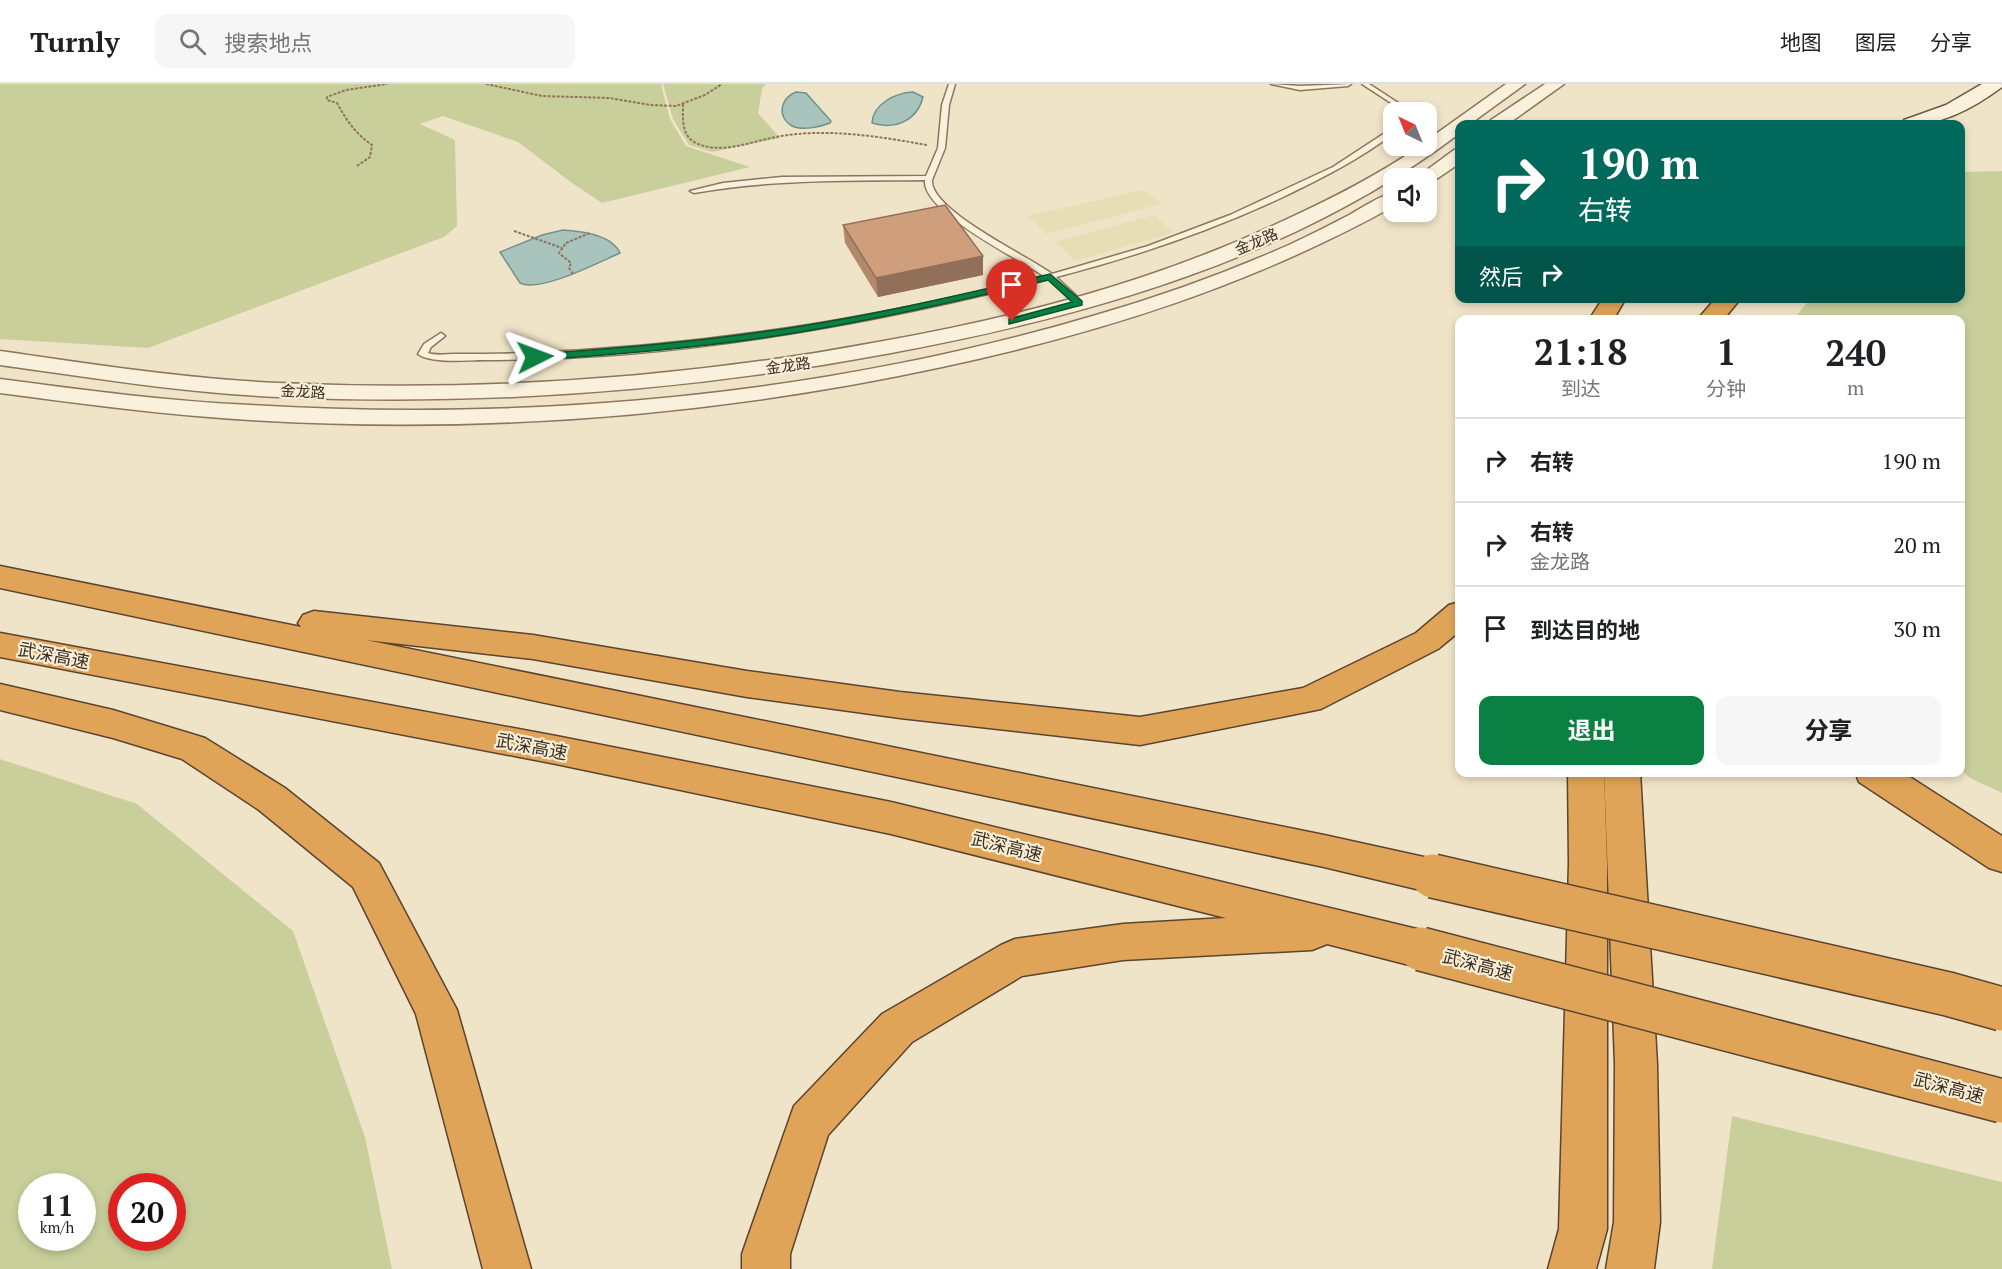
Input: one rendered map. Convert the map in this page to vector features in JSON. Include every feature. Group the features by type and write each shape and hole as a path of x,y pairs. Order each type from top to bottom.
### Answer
{"highway":[{"path":"1714,315 1725,303"},
{"path":"0,577 1324,851 1948,994 2002,1009"},
{"path":"120,602 533,647 759,686 900,705 1140,731 1309,700 1427,641 1455,617"},
{"name":"武深高速","path":"0,645 556,750 891,818 1348,930 2002,1101"},
{"path":"0,697 113,724 193,748 272,799 366,875 436,1010 507,1269"},
{"path":"1572,1269 1583,1230 1588,863 1586,777"},
{"path":"1622,777 1636,1064 1637,1222 1629,1269"},
{"path":"1880,777 2002,856"},
{"path":"766,1269 766,1254 810,1122 897,1028 1015,958 1123,942 1348,930"}],"main road":[{"path":"1922,120 1953,109 1995,84"}],"street":[{"name":"金龙路","path":"1467,120 1517,84"},
{"path":"1503,120 1556,84"},
{"name":"金龙路","path":"0,358 159,379 271,390 395,393 520,391 707,376 832,358 955,335 1079,303 1212,259 1328,207 1415,157 1455,128"},
{"path":"1437,170 1455,157"},
{"name":"金龙路","path":"0,386 195,410 293,417 382,419 581,411 763,392 906,369 1029,341 1119,315 1189,292 1268,261 1319,238 1383,204"}],"lane":[{"path":"952,84 947,97 942,149 930,178 929,192 947,210 1050,277 1079,303"},
{"path":"1274,84 1300,88 1348,84"},
{"path":"1365,84 1393,102"},
{"path":"441,336 427,346 423,354 431,357 514,358 640,350 751,337 838,322 1050,277 1116,259 1231,218 1358,156 1383,137"},
{"path":"694,192 766,181 930,178"}],"path":[{"path":"357,166 370,157 372,145 358,135 337,103 327,100 327,97 346,90 387,84"},
{"path":"486,84 542,96 610,98 650,105 683,104 705,95 722,84"},
{"path":"683,104 682,125 687,135 709,146 740,146 783,136 816,135 895,139 942,149"},
{"path":"514,231 562,248"},
{"path":"573,274 569,268 571,263 559,253 566,243 590,233"}],"shaded area":[{"path":"1143,190 1161,204 1046,234 1027,216"},
{"path":"1154,215 1174,232 1076,261 1055,242"}],"green space":[{"path":"0,84 661,84 670,119 686,146 750,167 602,203 518,142 443,116 420,124 455,140 457,226 444,237 148,348 0,339"},
{"path":"663,84 766,84 762,89 758,113 780,138 712,152 689,145 673,119"},
{"path":"2002,171 2002,793 1965,774 1965,315 1797,315 1807,303 1965,303 1965,172"},
{"path":"0,759 137,804 293,931 365,1137 392,1269 0,1269"},
{"path":"1732,1116 2002,1182 2002,1269 1712,1269"}],"water":[{"path":"796,92 806,93 831,121 830,123 801,128 787,122 782,108 787,98"},
{"path":"913,92 923,97 916,112 910,118 897,124 872,123 876,110 886,101 892,97"},
{"path":"563,230 603,238 616,247 620,253 555,280 541,284 520,283 500,252 542,235"}],"building":[{"path":"945,205 983,256 876,278 843,225"}],"route":[{"path":"535,357 640,350 763,335 909,309 1050,277 1079,303 1012,321"}]}
